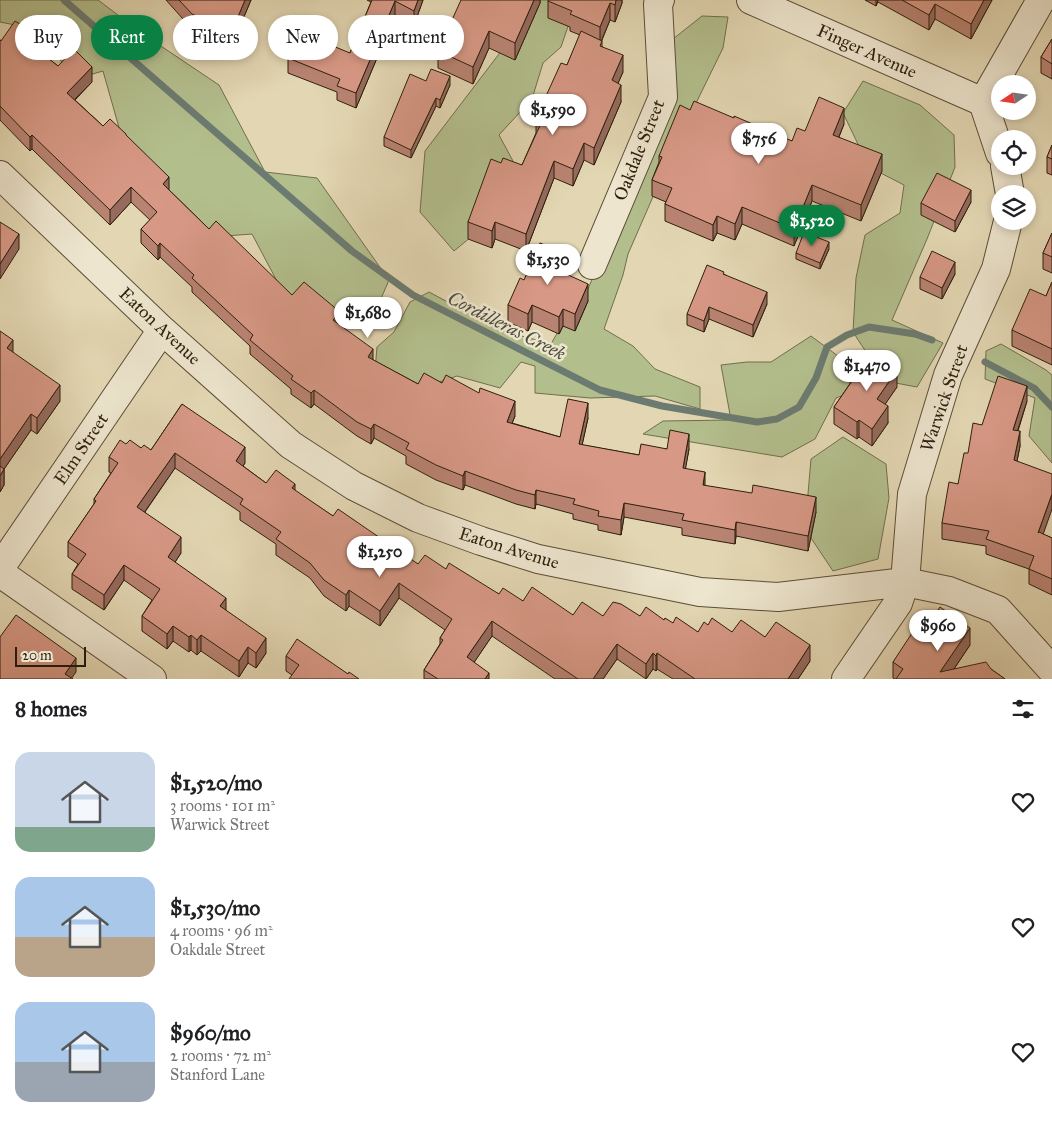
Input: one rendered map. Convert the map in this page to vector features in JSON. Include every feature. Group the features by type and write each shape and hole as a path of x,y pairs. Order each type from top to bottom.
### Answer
{"street":[{"name":"Oakdale Street","path":"592,265 663,97 658,4 660,0"},
{"name":"Finger Avenue","path":"752,0 983,102"},
{"path":"992,130 983,102 1041,0"},
{"name":"Eaton Avenue","path":"0,175 162,330 291,445 362,490 418,518 538,559 700,592 778,597 905,582 949,591 998,610 1052,670"},
{"name":"Warwick Street","path":"846,679 898,604 905,582 912,494 948,375 996,269 1006,230"},
{"name":"Elm Street","path":"0,568 162,330"},
{"path":"0,573 152,679"}],"green space":[{"path":"0,0 98,0 118,15 91,15 91,60 163,60 163,47 173,54 173,60 182,60 219,85 265,172 317,178 389,280 374,315 296,317 252,234 212,237 129,163 103,71 68,81 61,60 81,60 81,15 15,15 15,25 0,22"},
{"path":"531,0 577,0 561,47 543,63 532,99 499,135 513,161 482,228 454,251 420,212 425,151 499,54"},
{"path":"702,16 728,17 723,48 676,144 628,254 623,275 604,329 633,346 655,369 700,387 700,409 655,396 590,398 535,393 535,366 521,362 500,388 457,376 398,396 374,383 377,347 394,332 410,302 429,292 500,330 551,344 564,321 584,298 646,156 668,43"},
{"path":"863,81 920,105 954,135 955,167 927,239 892,320 943,343 917,387 885,381 853,332 856,278 865,235 900,213 904,185 869,167 843,113"},
{"path":"811,336 842,359 853,392 836,398 815,439 782,457 643,434 663,421 731,420 721,365 771,362"},
{"path":"1001,344 1052,375 1052,463 1029,436 1035,398 985,379 986,351"},
{"path":"843,437 886,464 889,498 878,559 833,571 805,529 811,459"}],"building":[{"path":"179,0 245,0 239,15 192,14"},
{"path":"372,0 418,0 414,11 395,1 389,15 366,15"},
{"path":"461,0 534,0 515,43 489,31 473,67 458,60 464,60 464,15 454,15"},
{"path":"548,0 616,0 615,5 610,3 600,27 570,14 572,11"},
{"path":"902,0 984,0 971,24 935,4 929,15"},
{"path":"15,21 15,60 50,60 58,66 64,60 81,60 81,56 92,67 67,93 103,126 110,119 126,134 169,177 163,184 209,229 216,221 292,295 304,282 340,312 333,320 373,349 368,357 418,384 424,373 442,383 446,375 479,393 480,388 515,401 507,422 560,437 568,399 588,403 579,444 639,455 641,444 667,449 670,430 689,434 683,468 705,472 703,485 752,493 753,485 816,497 808,536 736,522 735,530 682,520 684,514 624,503 621,520 598,516 599,511 573,504 575,499 536,490 535,495 465,471 463,476 436,465 406,449 409,443 374,424 371,429 357,422 314,390 311,393 291,379 293,376 250,340 253,335 192,278 194,275 160,243 158,246 141,229 157,212 131,187 110,210 32,135 30,137 0,106 1,41"},
{"path":"581,31 602,41 600,46 623,55 612,80 621,85 594,148 584,143 573,169 554,161 526,234 495,222 492,231 468,222 491,159 501,163 503,158 522,165 542,121 536,118 561,63 567,65"},
{"path":"1052,39 1052,64 1041,57"},
{"path":"338,48 348,52 348,60 370,60 356,93 337,86 340,79 293,60 338,60"},
{"path":"431,69 450,76 440,100 436,98 411,150 384,137 410,74 426,81"},
{"path":"819,97 844,108 833,135 882,154 861,205 812,185 794,229 742,207 735,224 717,216 713,225 665,204 672,188 652,180 662,157 659,156 680,105 690,110 694,101 792,141 797,128 805,131"},
{"path":"1052,145 1052,159 1047,157"},
{"path":"937,173 971,190 955,221 921,203"},
{"path":"0,222 19,234 0,264"},
{"path":"804,232 829,242 820,263 796,253"},
{"path":"1052,233 1052,257 1043,253"},
{"path":"540,243 557,250 552,261 566,267 564,273 588,284 575,314 563,309 559,317 532,305 528,314 508,305 520,278 524,280"},
{"path":"932,251 955,262 942,288 920,277"},
{"path":"707,265 724,272 723,274 767,292 753,325 709,307 704,321 687,314"},
{"path":"1052,282 1052,349 1012,330 1030,289 1046,296"},
{"path":"0,331 13,340 7,348 60,385 37,418 31,414 0,459"},
{"path":"873,354 897,370 877,399 888,406 872,429 834,407 861,368 860,359"},
{"path":"998,376 1027,386 1013,430 1020,431 1014,460 1052,474 1052,494 1038,533 1052,538 1052,579 1029,569 1034,556 986,539 989,531 942,523 949,482 958,484 964,453 968,453 973,423 982,425"},
{"path":"182,404 245,447 236,461 266,483 276,470 295,484 292,488 333,516 338,509 418,564 425,555 446,569 449,563 499,594 503,588 523,601 532,587 573,615 582,602 603,616 613,602 621,604 640,616 646,607 664,620 665,618 673,623 676,617 698,632 704,622 708,625 712,618 732,632 741,620 765,637 776,622 810,645 788,679 695,679 657,653 656,656 653,653 646,664 617,644 593,679 578,679 492,621 467,657 489,673 485,679 438,679 424,670 443,640 440,638 452,619 399,583 380,611 349,590 346,595 324,580 310,563 276,539 281,532 240,504 243,499 175,453 137,507 181,537 168,557 226,598 220,606 266,638 256,653 248,647 239,661 201,635 197,640 173,626 167,634 142,616 160,589 124,565 104,595 72,574 86,554 68,542 96,501 94,499 118,463 109,457 120,440 126,444 130,440 141,448 144,445 151,450"},
{"path":"0,466 4,469 0,476"},
{"path":"940,607 970,628 940,672 986,662 991,669 1005,679 896,679 903,669 893,662 920,621 927,626"},
{"path":"16,615 76,658 65,674 73,679 0,679 0,637"},
{"path":"297,639 348,674 349,672 359,679 289,679 299,665 286,656"}],"waterway":[{"name":"Cordilleras Creek","path":"64,0 352,251 413,295 600,390 662,406 757,422 777,419 799,407 816,378 827,347 847,335 869,327 915,334 932,340"},
{"name":"Cordilleras Creek","path":"985,362 1034,388 1052,407"}]}
